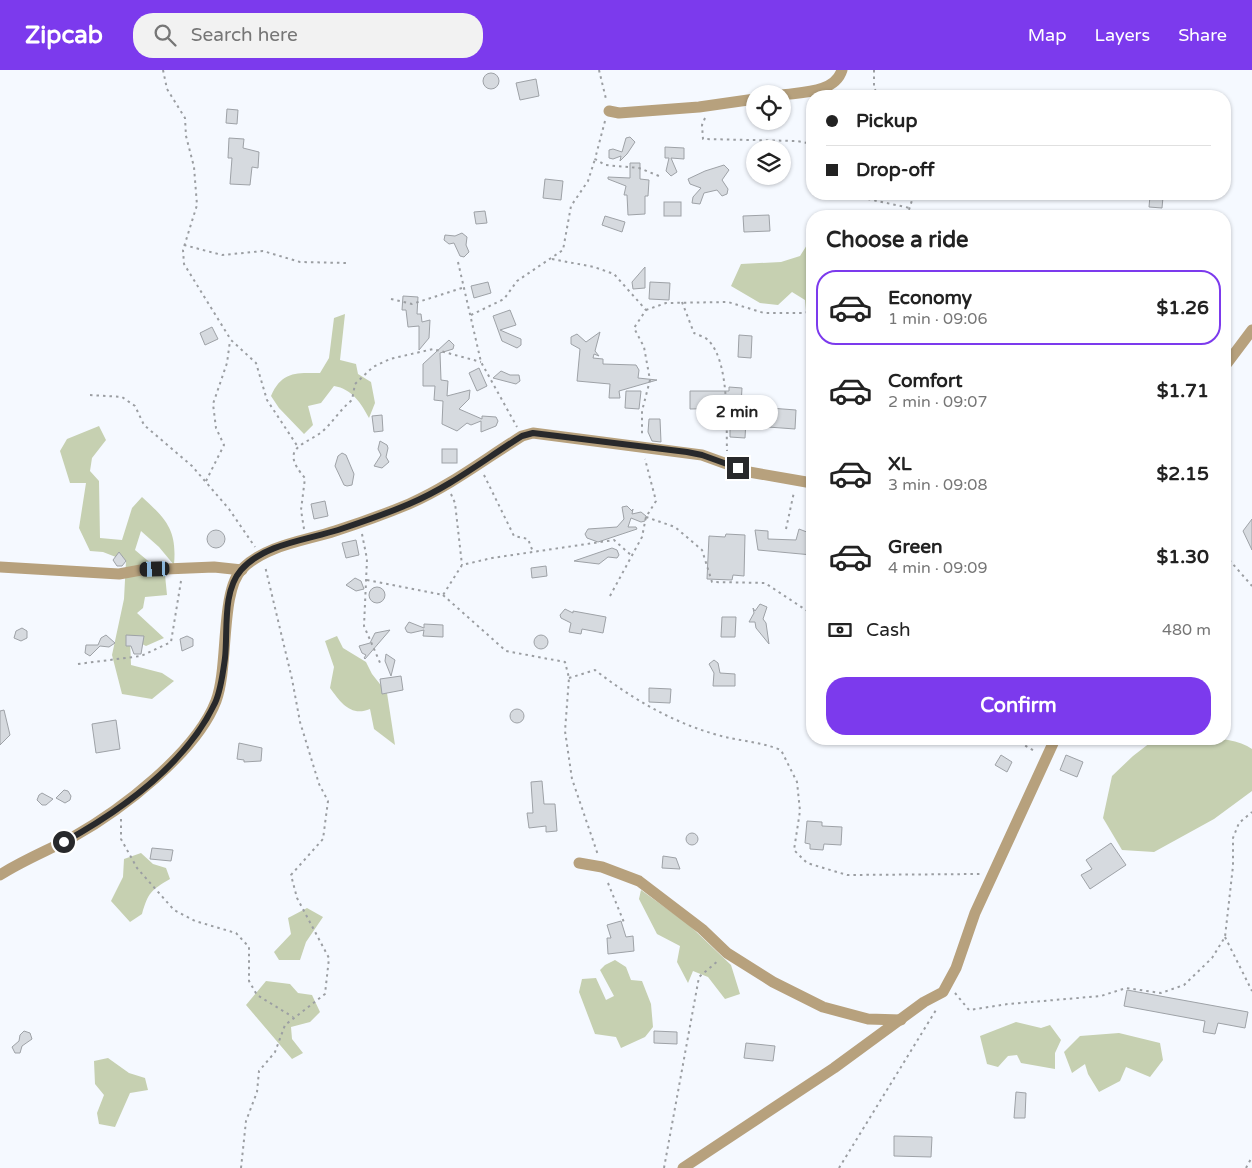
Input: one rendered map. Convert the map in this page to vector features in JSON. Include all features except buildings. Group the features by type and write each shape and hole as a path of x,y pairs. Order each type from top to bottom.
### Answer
{"street":[{"path":"808,90 828,86 836,80 842,70"},
{"path":"791,93 806,90"},
{"path":"609,111 619,113 708,106 746,100"},
{"path":"1231,358 1252,330"},
{"path":"0,875 75,836 124,804 176,758 199,729 216,701 225,659 229,600 235,580 242,570 260,555 359,523 409,504 446,486 522,436 543,434 702,455 749,472 806,482"},
{"path":"0,568 119,574 141,570 214,567 242,570"},
{"path":"683,1168 902,1020 924,1002 943,992 949,982 992,873 1052,745"},
{"path":"579,863 602,867 639,881 702,929 727,953 773,982 823,1007 868,1019 902,1020"}],"path":[{"path":"163,70 167,89 185,118 186,136 194,167 197,205 184,245 184,264 230,340 256,363 267,400 298,447"},
{"path":"471,316 504,299 517,281 563,250 570,206 588,181 609,111 599,70"},
{"path":"874,70 875,90"},
{"path":"708,106 702,126 703,139 806,143"},
{"path":"595,159 605,165 639,168 660,176"},
{"path":"872,200 910,208 912,200"},
{"path":"184,245 222,254 263,251 300,262 348,263"},
{"path":"552,259 594,267 614,274 646,310"},
{"path":"458,262 466,287 481,362 522,436"},
{"path":"391,299 412,304 466,287"},
{"path":"682,302 694,333 708,340 719,356 726,398 727,464"},
{"path":"610,596 642,537 646,517 656,502 642,446 642,411 650,380 644,347 634,328 646,310 666,303 728,302 764,313 806,312"},
{"path":"206,482 224,445 216,428 213,404 227,363 230,340"},
{"path":"308,539 303,527 302,510 305,478 296,467 295,454 299,444 324,430 339,410 352,400 355,384 373,367 390,359 433,350 481,362"},
{"path":"90,395 122,397 136,406 144,425 192,466 229,509 260,555 269,578 300,722 319,784 328,801 324,839 291,875 297,898 329,958 325,994 285,1025 274,1052 259,1071 257,1092 246,1121 241,1168"},
{"path":"479,464 514,536 528,539 533,552"},
{"path":"786,529 796,481"},
{"path":"443,595 462,565 455,503 446,486"},
{"path":"646,517 675,527 702,550 712,582 765,583 806,610"},
{"path":"359,523 367,559 364,626 381,665"},
{"path":"462,565 614,540 632,556"},
{"path":"1231,562 1252,586"},
{"path":"78,664 141,656 172,642 182,569"},
{"path":"366,580 443,595 506,651 565,662 570,678 565,730 572,779 602,867 625,925"},
{"path":"570,678 595,670 627,695 689,726 716,735 761,742 781,750 797,782 800,811 794,850 807,863 847,874 992,873"},
{"path":"1024,745 1047,758"},
{"path":"124,804 121,813 121,839 137,868 174,910 195,921 236,933 249,947 249,981 258,995 294,1018"},
{"path":"949,982 961,1002 969,1010 1008,1004 1101,996 1126,988 1161,993 1184,984 1212,958 1225,937 1233,866 1232,838 1238,823 1252,812"},
{"path":"1225,937 1252,991"},
{"path":"664,1168 699,977 727,953"},
{"path":"839,1168 936,1010"},
{"path":"1246,1168 1252,1157"}],"green space":[{"path":"806,246 806,312 805,300 792,292 778,305 760,303 731,286 741,264 781,262 800,256"},
{"path":"345,314 340,360 356,364 358,374 371,382 375,403 369,418 351,393 334,386 321,403 308,406 313,425 304,434 279,408 271,396 280,382 291,375 320,373 329,358 334,318"},
{"path":"99,426 106,440 92,458 90,471 99,481 100,538 122,540 132,508 142,497 164,519 172,534 174,543 174,565 159,547 141,531 135,550 165,575 167,595 145,597 143,608 137,613 164,638 146,646 130,638 131,665 162,673 174,681 152,699 122,694 112,655 124,599 126,561 103,552 90,551 79,528 86,483 70,483 60,451 67,439"},
{"path":"337,636 343,648 366,662 372,674 387,693 395,745 374,729 370,709 363,711 352,710 338,699 330,688 334,667 325,641"},
{"path":"1231,741 1243,744 1252,749 1252,791 1214,819 1154,852 1122,850 1103,818 1112,776 1147,745 1231,745"},
{"path":"141,853 153,864 166,868 170,879 151,893 142,914 130,922 111,901 123,877 124,859"},
{"path":"641,890 688,924 731,965 740,994 725,999 708,977 693,971 688,983 677,962 680,946 657,934 639,899"},
{"path":"307,908 323,917 306,942 300,960 279,960 274,952 291,934 288,918"},
{"path":"615,960 626,967 631,980 642,981 651,1004 653,1027 645,1037 621,1048 616,1037 595,1034 579,992 582,979 596,978 606,1000 614,996 600,970"},
{"path":"266,981 290,984 298,993 312,995 320,1012 310,1022 291,1027 292,1039 303,1053 292,1059 246,1005"},
{"path":"1016,1022 1041,1028 1050,1025 1061,1040 1055,1053 1055,1069 1021,1063 1017,1055 1008,1056 998,1067 987,1064 980,1036"},
{"path":"1119,1033 1160,1043 1163,1060 1150,1077 1126,1067 1120,1081 1099,1092 1088,1074 1085,1064 1072,1073 1064,1052 1080,1036"},
{"path":"108,1058 129,1073 145,1078 148,1090 130,1093 115,1127 99,1124 97,1113 104,1095 95,1084 94,1061"}],"route":[{"path":"64,842 124,804 176,758 199,729 216,701 220,685 225,659 229,600 235,580 242,570 260,555 359,523 427,496 446,486 522,436 533,433 687,452 702,455 738,468"}]}
